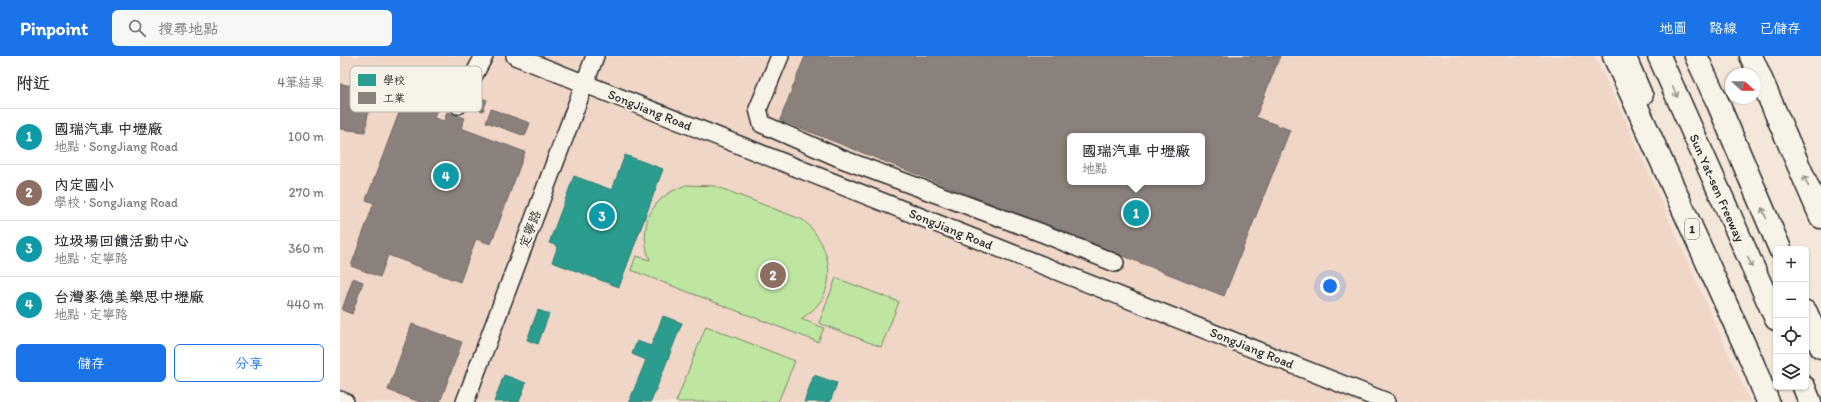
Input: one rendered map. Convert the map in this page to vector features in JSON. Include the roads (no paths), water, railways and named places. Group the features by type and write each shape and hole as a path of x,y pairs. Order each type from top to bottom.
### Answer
{"highway":[{"name":"1","path":"1614,56 1753,364 1768,402"},
{"name":"Sun Yat-sen Freeway","path":"1659,56 1776,318"},
{"path":"1696,56 1717,101 1779,246"},
{"path":"1751,56 1821,217"},
{"path":"1809,318 1821,347"},
{"path":"1805,390 1810,402"}],"street":[{"path":"479,66 484,56"},
{"name":"SongJiang Road","path":"515,56 1387,402"},
{"name":"定寧路","path":"465,402 595,56"},
{"path":"780,56 758,109 762,124 842,159 1042,233 1115,263"},
{"path":"1626,56 1774,402"},
{"path":"340,400 345,402"}],"place":[{"name":"台灣麥德美樂思中壢廠","path":"446,176"},
{"name":"國瑞汽車 中壢廠","path":"1136,213"},
{"name":"垃圾場回饋活動中心","path":"602,216"},
{"name":"內定國小","path":"773,275"}]}
